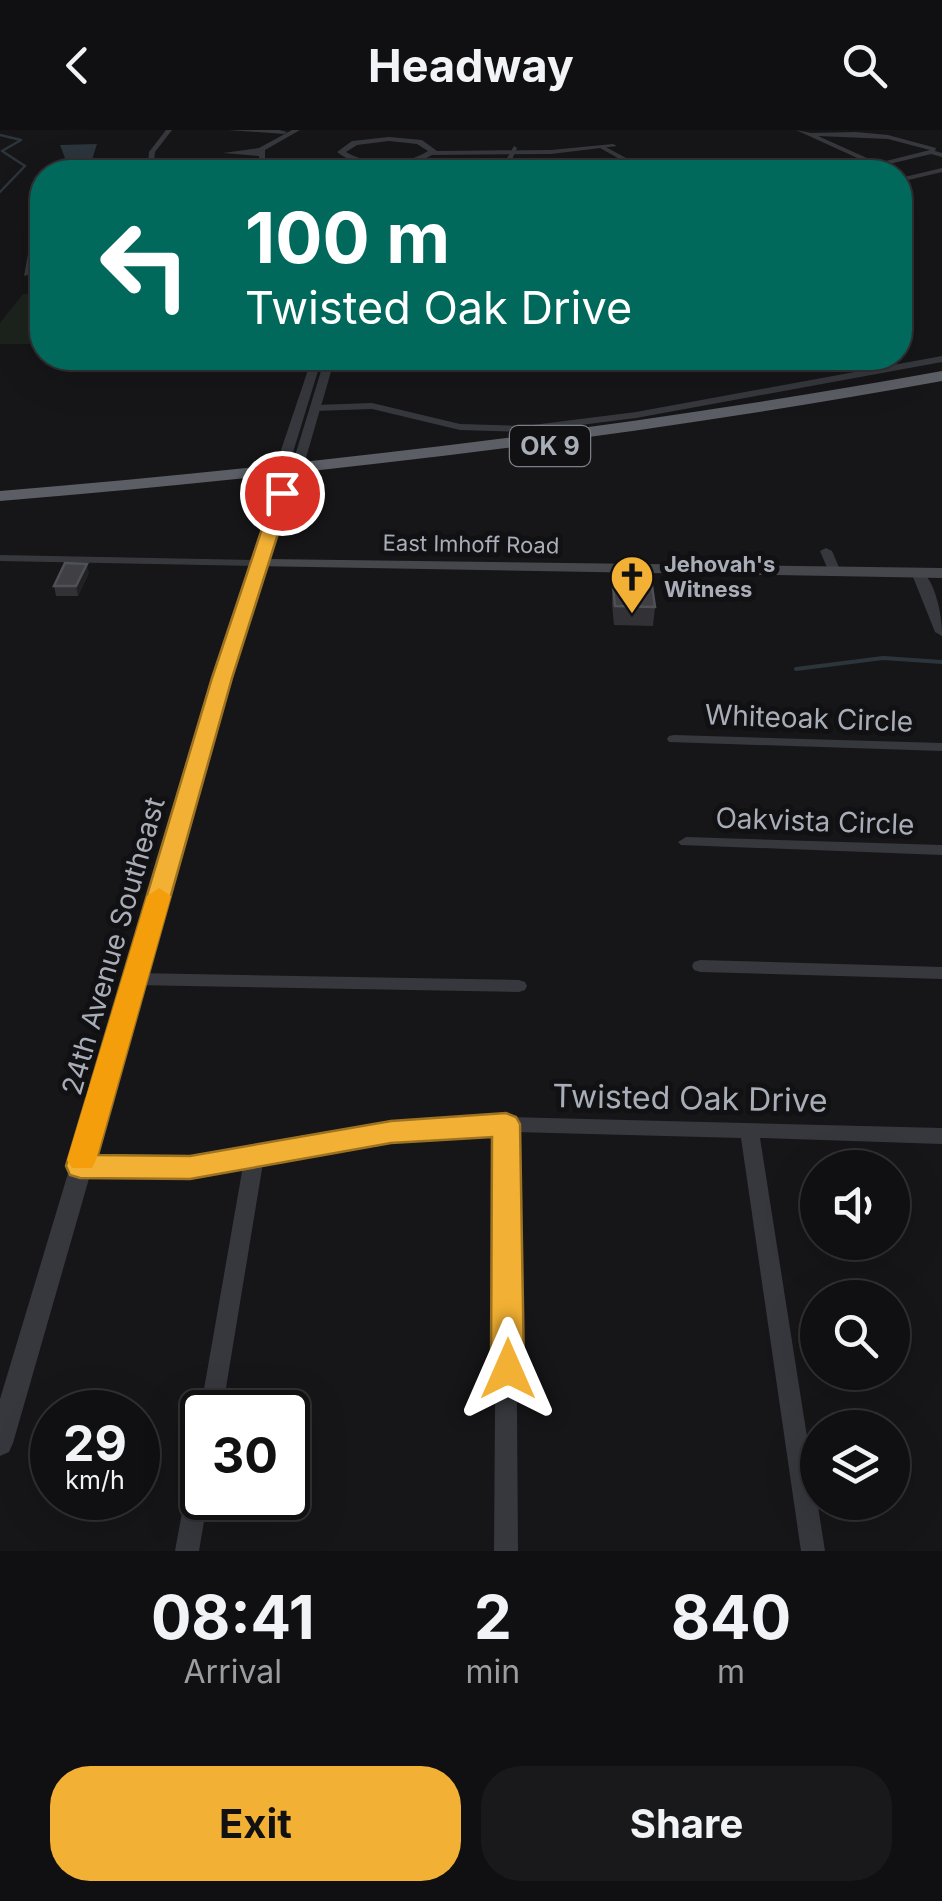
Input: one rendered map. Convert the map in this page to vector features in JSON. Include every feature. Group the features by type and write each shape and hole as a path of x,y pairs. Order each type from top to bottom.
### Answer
{"highway":[{"name":"OK 9","path":"0,496 289,472 642,426 942,376"},
{"name":"OK 9","path":"0,504 648,434 942,387"}],"main road":[{"name":"24th Avenue Southeast","path":"259,563 289,472"},
{"name":"East Imhoff Road","path":"259,563 942,573"}],"street":[{"path":"151,160 152,152 169,130"},
{"path":"232,130 293,132"},
{"path":"357,160 341,150 374,140 390,130"},
{"path":"399,130 432,151"},
{"path":"799,130 866,160"},
{"path":"261,160 261,152 293,132"},
{"path":"808,135 846,132 904,138 937,152"},
{"path":"904,138 917,134"},
{"path":"374,140 411,140"},
{"path":"412,160 432,151 613,146"},
{"path":"602,147 627,160"},
{"path":"508,160 514,150"},
{"path":"900,160 937,152"},
{"path":"912,177 942,170"},
{"path":"26,274 30,258"},
{"path":"912,364 942,358"},
{"name":"24th Avenue Southeast","path":"313,370 283,462 289,472 299,461 326,370"},
{"path":"315,408 393,412 475,429 525,429 636,415 878,370"},
{"path":"826,551 836,572"},
{"name":"East Imhoff Road","path":"0,558 259,563"},
{"name":"24th Avenue Southeast","path":"0,1443 259,563"},
{"path":"918,572 941,629"},
{"name":"Whiteoak Circle","path":"674,740 942,746"},
{"name":"Oakvista Circle","path":"686,842 942,850"},
{"path":"700,966 942,973"},
{"path":"135,979 519,986"},
{"path":"506,1124 506,1551"},
{"name":"Twisted Oak Drive","path":"80,1166 190,1168 398,1131 506,1124 942,1136"},
{"path":"749,1130 813,1551"},
{"path":"215,1390 254,1158"},
{"path":"187,1551 192,1520"}],"shaded area":[{"path":"97,144 92,160 63,160 60,145"},
{"path":"30,293 30,344 0,344 0,323 23,294"}],"building":[{"path":"65,563 87,564 76,586 54,586"},
{"path":"643,581 643,586 652,586 655,607 615,606 613,586"}],"waterway":[{"path":"0,135 21,140 2,151 25,166 0,192"},
{"path":"796,669 883,658 942,662"}],"slow traffic":[{"path":"82,1160 159,896"}],"place":[{"name":"Jehovah's Witness","path":"632,615"}],"route":[{"path":"282,493 222,678 80,1166 190,1168 412,1129 506,1124 508,1369"}]}
